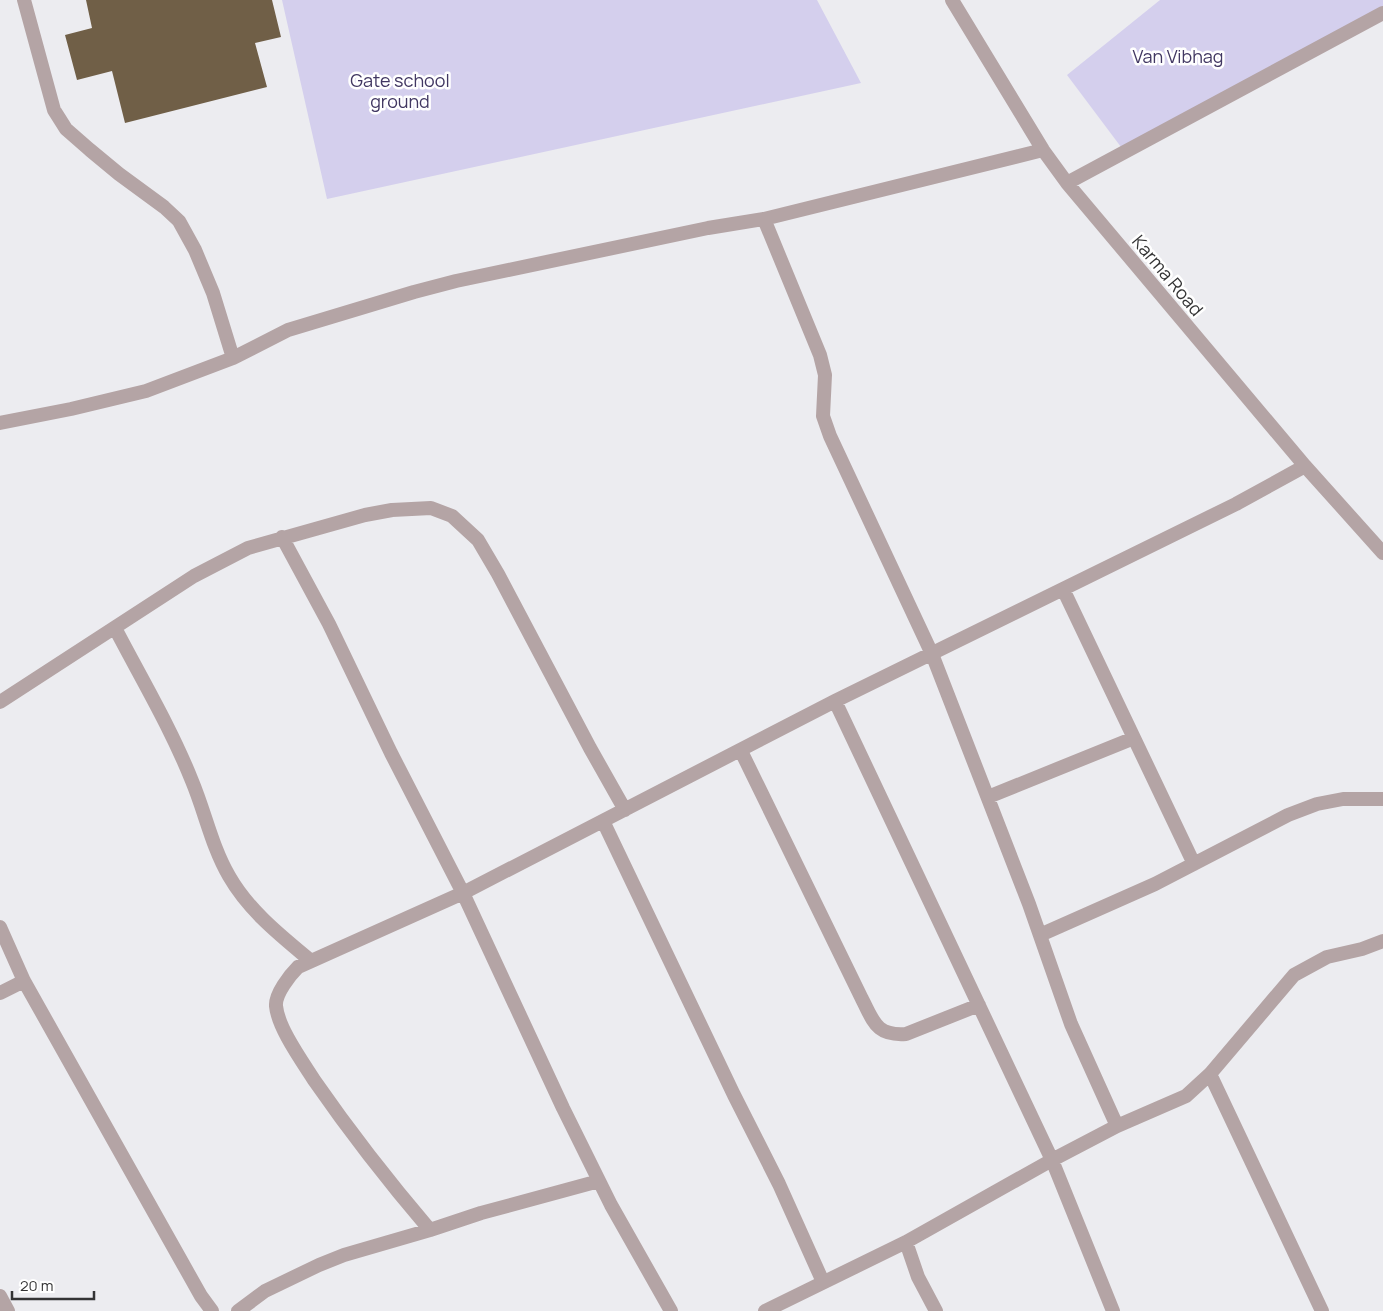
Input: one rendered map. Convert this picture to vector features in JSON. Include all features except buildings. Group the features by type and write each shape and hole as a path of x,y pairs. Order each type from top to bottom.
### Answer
{"street":[{"path":"24,0 54,110 66,130 179,221 195,250 214,292 233,358"},
{"name":"Karma Road","path":"952,0 1043,150 1067,183 1305,466 1383,553"},
{"path":"1067,183 1383,14"},
{"path":"0,423 71,409 146,391 233,358 288,330 414,292 689,232 764,219 1043,150"},
{"path":"764,219 820,355 825,375 823,416 830,436 932,654 1040,935 1071,1024 1117,1126"},
{"path":"430,1230 397,1192 350,1130 300,1059 283,1027 276,1004 286,979 298,967 336,949 376,934 463,893 835,701 1236,504 1305,466"},
{"path":"0,702 194,576 248,548 364,515 392,510 432,508 452,516 478,540 625,810"},
{"path":"282,537 329,624 391,753 463,893 599,1181 671,1311"},
{"path":"1063,589 1194,864"},
{"path":"114,628 176,744 215,846 230,877 263,920 311,961"},
{"path":"835,701 1052,1160 1114,1311"},
{"path":"988,797 1134,738"},
{"path":"740,751 862,999 873,1020 881,1030 894,1035 906,1034 979,1005"},
{"path":"1040,935 1155,884 1288,816 1317,804 1343,799 1383,799"},
{"path":"603,821 734,1095 779,1184 823,1282"},
{"path":"0,928 24,981 182,1264 212,1311"},
{"path":"765,1311 906,1242 1052,1160 1117,1126 1186,1096 1210,1074 1294,975 1327,958 1362,949 1383,941"},
{"path":"0,993 24,981"},
{"path":"1210,1074 1322,1311"},
{"path":"238,1311 265,1291 344,1255 599,1181"},
{"path":"906,1242 918,1276 936,1311"},
{"path":"0,1296 8,1311"}],"green space":[{"name":"Gate school ground","path":"282,0 817,0 861,83 327,199"},
{"name":"Van Vibhag","path":"1160,0 1383,0 1383,12 1121,147 1067,75"}]}
